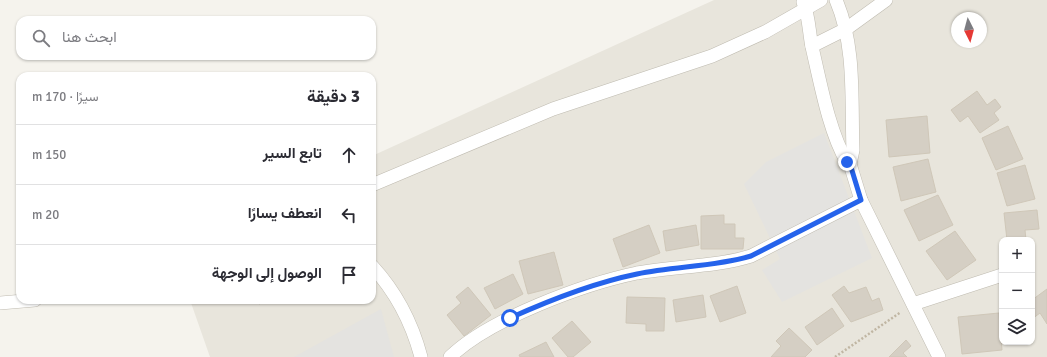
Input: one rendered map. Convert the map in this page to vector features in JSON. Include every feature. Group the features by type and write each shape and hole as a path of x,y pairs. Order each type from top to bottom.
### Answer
{"street":[{"path":"376,183 553,109 712,56 765,32 804,4 821,0"},
{"path":"836,0 846,30 850,54 853,154 850,164"},
{"path":"812,46 846,30 886,0"},
{"path":"804,4 812,46 832,124 842,153 847,162 850,164 861,200 939,357"},
{"path":"450,357 477,337 503,321 543,304 592,286 636,274 734,261 751,256 861,200"},
{"path":"376,272 401,306 412,330 421,357"},
{"path":"913,304 999,276"},
{"path":"0,303 16,302"}],"path":[{"path":"835,357 913,304"}],"shaded area":[{"path":"714,0 1047,0 1047,357 210,357 191,304 376,304 376,154"},
{"path":"824,133 872,258 782,302 762,270 780,259 744,184 766,162"},
{"path":"381,309 394,357 294,357"}],"building":[{"path":"977,91 987,105 995,99 1001,107 994,113 999,120 980,133 968,116 960,122 951,110"},
{"path":"927,116 930,153 889,157 886,120"},
{"path":"1008,126 1023,159 996,170 982,138"},
{"path":"928,159 936,192 901,201 893,167"},
{"path":"1025,165 1035,199 1007,206 997,173"},
{"path":"938,195 953,225 919,241 904,210"},
{"path":"1037,210 1039,229 1025,230 1026,237 1007,237 1004,213"},
{"path":"724,215 724,224 735,224 735,238 744,238 743,249 701,249 701,216"},
{"path":"649,225 660,253 623,267 613,239"},
{"path":"696,225 699,245 666,251 663,231"},
{"path":"955,231 976,260 947,280 926,251"},
{"path":"554,252 563,285 528,294 519,261"},
{"path":"513,274 523,294 495,309 484,288"},
{"path":"737,286 746,313 720,322 710,296"},
{"path":"844,286 849,293 866,287 872,301 879,298 883,310 851,322 832,295"},
{"path":"468,287 491,315 464,336 447,315 461,303 456,297"},
{"path":"1047,289 1047,324 1040,313 1035,317 1035,298"},
{"path":"703,295 706,317 676,322 673,300"},
{"path":"627,297 665,298 664,331 646,331 646,324 626,323"},
{"path":"832,308 844,326 817,345 805,327"},
{"path":"999,313 999,345 1002,345 1002,350 962,354 958,317"},
{"path":"572,321 591,342 573,357 568,357 552,338"},
{"path":"789,328 812,350 805,357 771,357 781,346 776,341"},
{"path":"906,340 911,346 903,353 907,357 889,357"},
{"path":"546,342 554,357 520,357 519,355"}],"route":[{"path":"510,318 592,286 636,274 734,261 751,256 861,200 850,164 847,162"}]}
